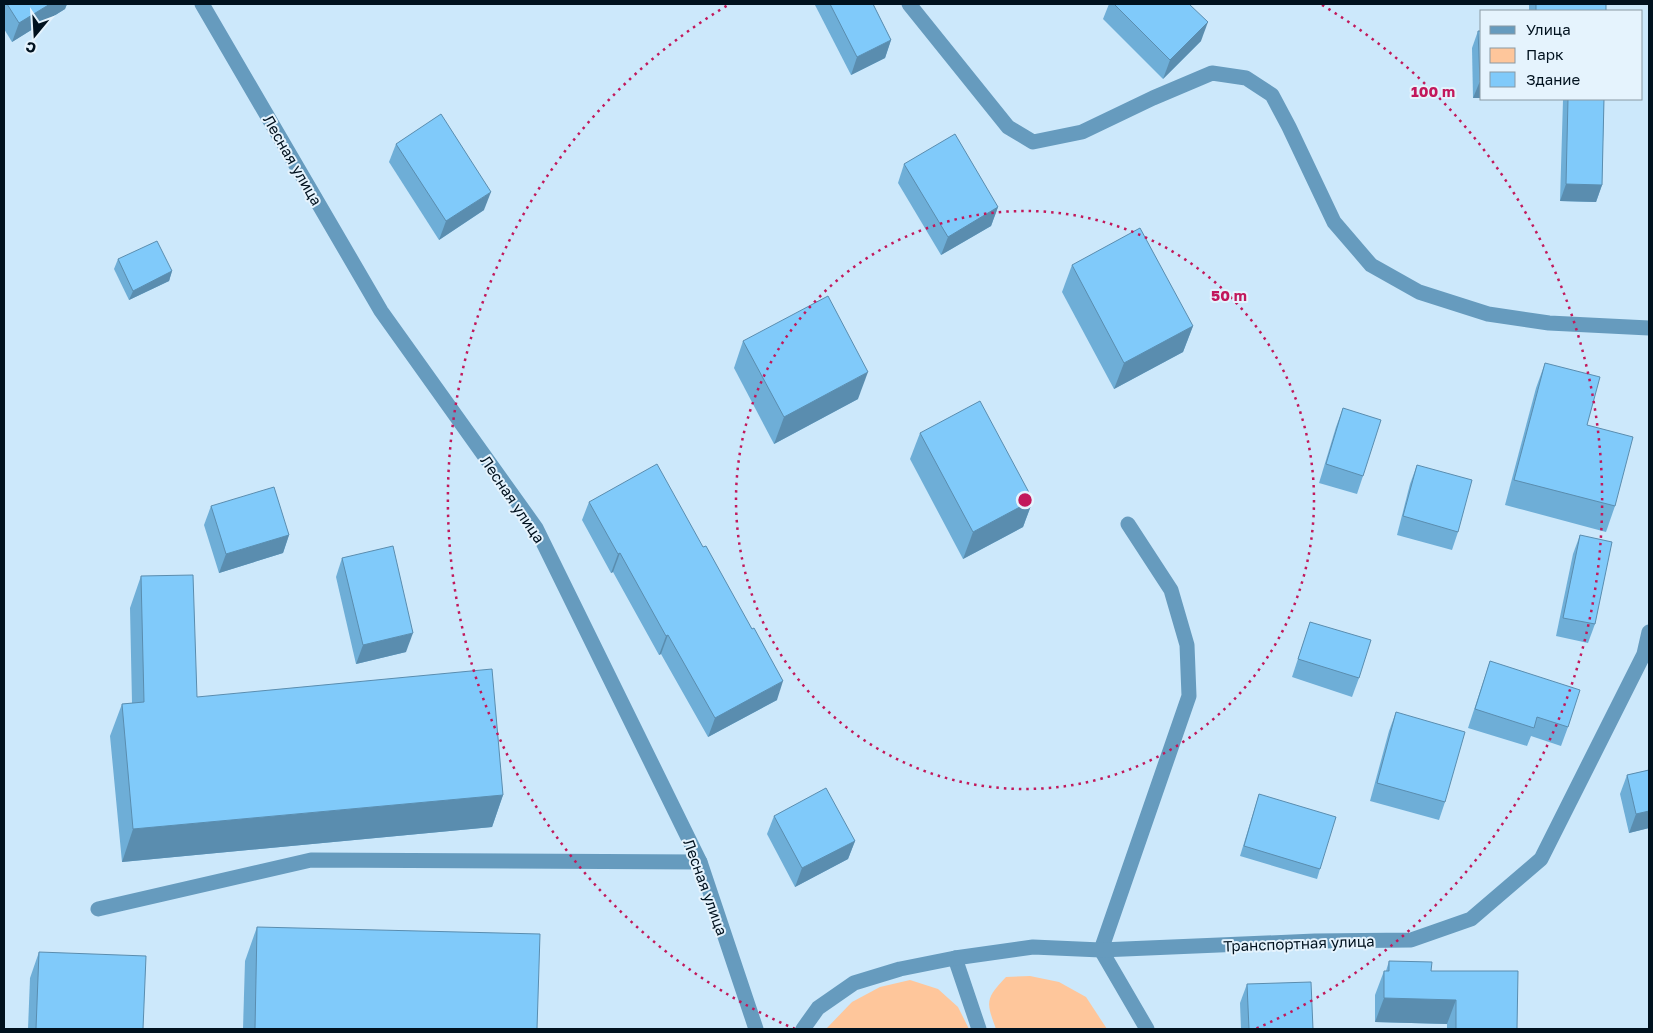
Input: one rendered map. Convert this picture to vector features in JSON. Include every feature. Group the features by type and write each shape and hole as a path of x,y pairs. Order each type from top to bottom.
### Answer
{"street":[{"name":"Лесная улица","path":"202,4 382,311 536,528 700,862 756,1029"},
{"path":"909,4 1008,127 1033,142 1082,132 1153,98 1212,73 1246,78 1272,96 1289,127 1334,222 1371,265 1419,292 1488,314 1549,323 1649,328"},
{"path":"1128,524 1171,590 1187,645 1189,696 1101,950 1147,1029"},
{"name":"Транспортная улица","path":"802,1029 818,1008 854,983 900,970 955,958 1033,947 1101,950 1315,941 1411,940 1471,919 1541,859 1647,653 1649,632"},
{"path":"98,909 311,860 700,862"},
{"path":"955,958 979,1029"}],"green space":[{"path":"1030,976 1059,982 1086,997 1107,1029 996,1029 989,1006 989,1001 994,991 1006,977"},
{"path":"910,980 938,989 958,1007 969,1029 826,1029 852,1002 880,987"}],"building":[{"path":"7,4 50,4 19,23"},
{"path":"830,4 873,4 891,40 857,57"},
{"path":"1114,4 1189,4 1208,22 1170,60"},
{"path":"1536,4 1606,4 1606,10 1536,10"},
{"path":"1478,31 1480,31 1480,81"},
{"path":"1568,100 1604,100 1602,185 1566,184"},
{"path":"441,114 491,192 446,221 396,144"},
{"path":"955,134 998,207 948,237 904,164"},
{"path":"1140,228 1193,326 1124,363 1072,265"},
{"path":"157,241 172,271 133,291 118,259"},
{"path":"828,296 868,372 784,417 743,341"},
{"path":"1545,363 1600,377 1587,425 1633,437 1615,506 1514,480"},
{"path":"980,401 1033,500 973,532 920,433"},
{"path":"1343,408 1381,420 1363,476 1326,464"},
{"path":"657,464 703,547 706,546 783,681 715,718 589,502"},
{"path":"1417,465 1472,480 1458,532 1403,516"},
{"path":"274,487 289,535 226,554 211,506"},
{"path":"1580,535 1612,542 1595,624 1563,618"},
{"path":"393,546 413,633 363,645 342,558"},
{"path":"193,575 197,697 492,669 503,795 133,829 122,704 144,702 141,576"},
{"path":"1310,622 1371,640 1359,678 1298,659"},
{"path":"1490,661 1580,690 1568,727 1537,717 1534,728 1475,709"},
{"path":"1396,712 1465,732 1445,802 1377,783"},
{"path":"1649,770 1649,811 1636,814 1627,775"},
{"path":"826,788 855,841 802,868 774,816"},
{"path":"1259,794 1336,817 1320,869 1244,846"},
{"path":"257,927 540,934 537,1029 255,1029"},
{"path":"39,952 146,956 143,1029 36,1029"},
{"path":"1389,961 1432,962 1431,971 1518,971 1517,1029 1456,1029 1456,1000 1384,998 1384,971 1389,971"},
{"path":"1311,982 1313,1029 1249,1029 1247,984"}]}
